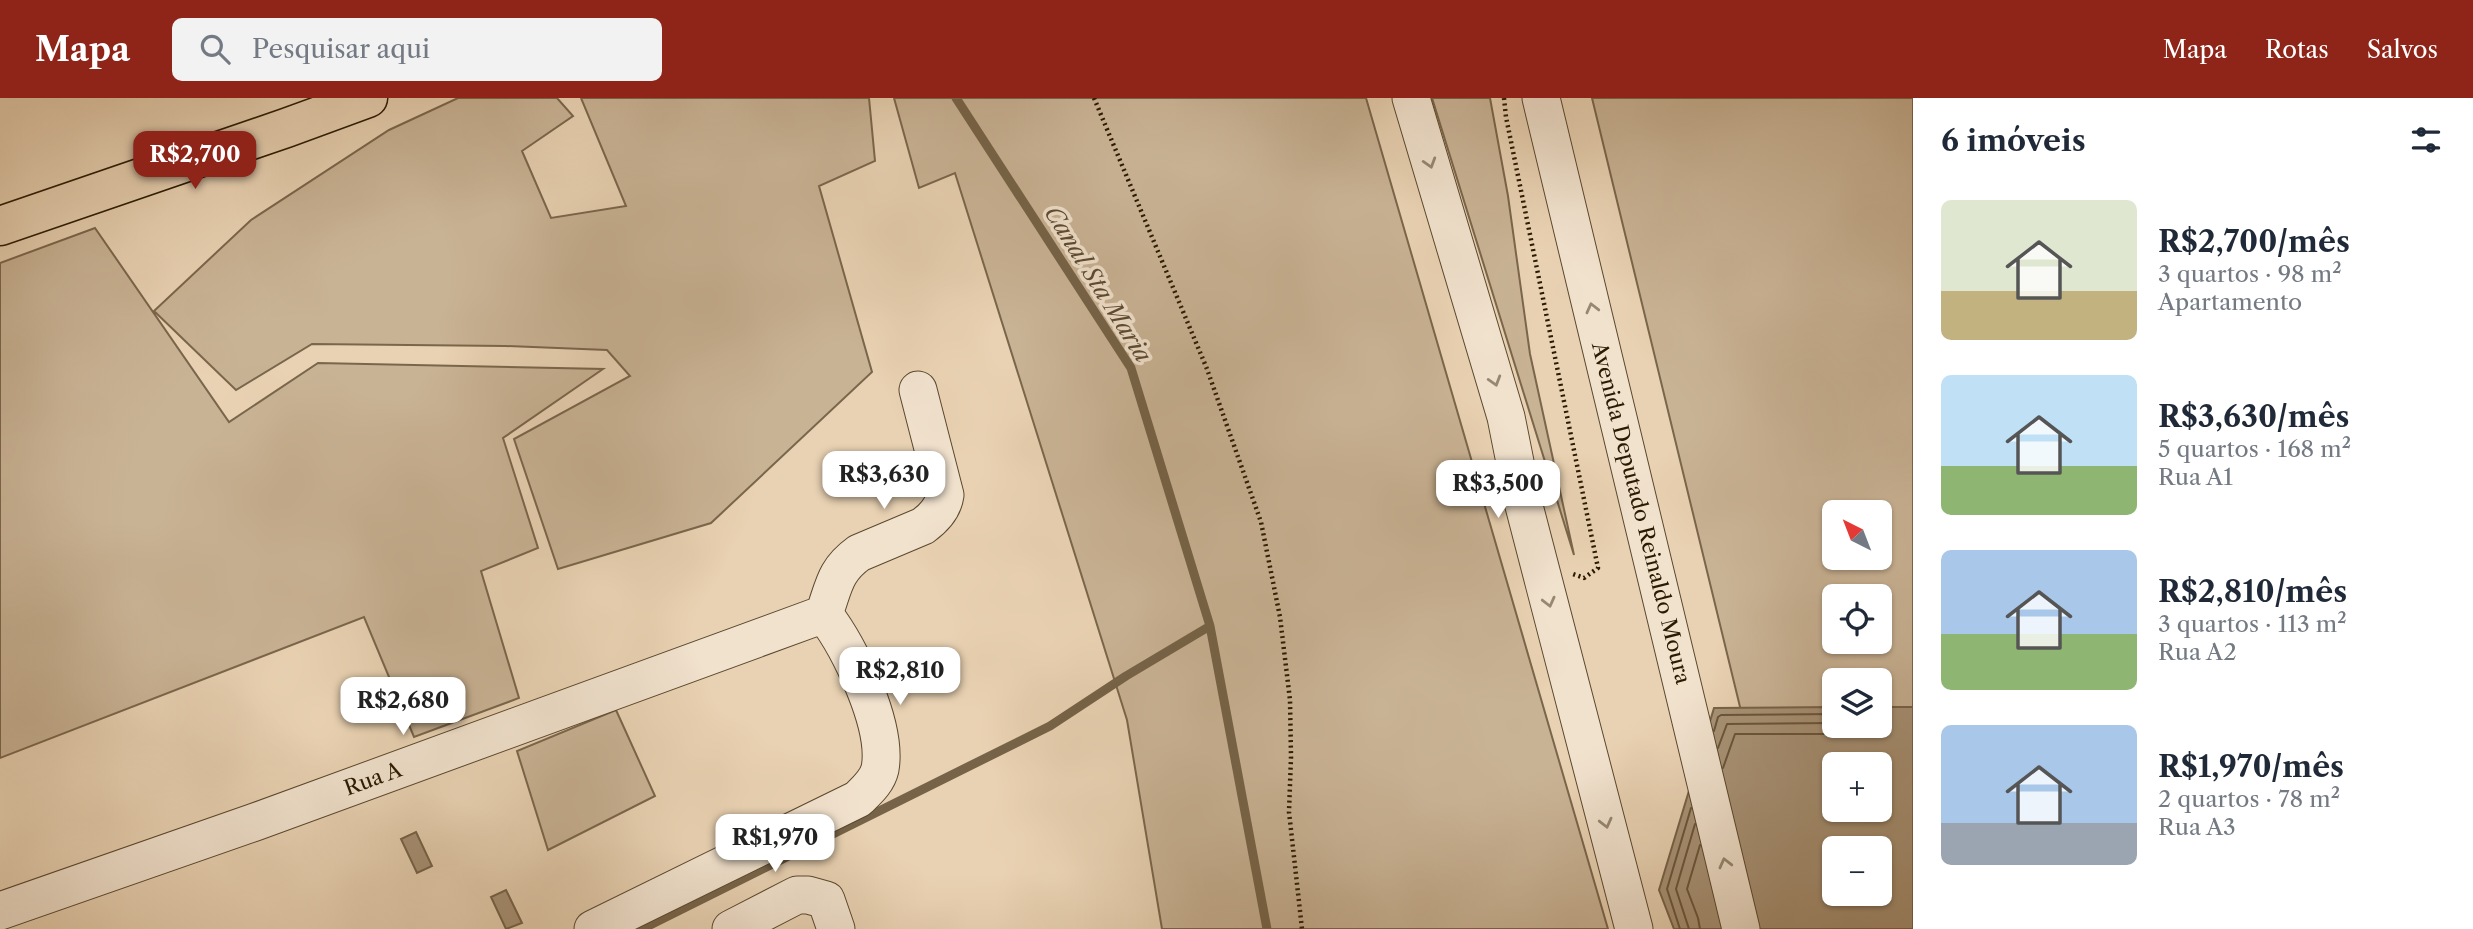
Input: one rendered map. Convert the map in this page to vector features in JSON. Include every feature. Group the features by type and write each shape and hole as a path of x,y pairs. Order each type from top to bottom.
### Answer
{"main road":[{"path":"0,226 368,98"}],"street":[{"path":"1411,98 1506,416 1523,502 1634,929"},
{"name":"Avenida Deputado Reinaldo Moura","path":"1541,98 1741,929"},
{"path":"593,929 858,799 876,779 880,769 880,740 859,671 845,643 824,614 837,575 850,559 923,526 944,504 945,495 918,390"},
{"name":"Rua A","path":"0,911 255,822 824,614"},
{"path":"731,929 797,895 808,894 831,914"}],"path":[{"path":"1094,98 1207,369 1261,522 1280,617 1290,700 1289,812 1302,929"},
{"path":"1504,98 1598,568 1584,578 1563,571"}],"shaded area":[{"path":"458,98 557,98 573,116 522,151 551,218 626,206 581,98 869,98 875,161 819,186 872,372 711,523 558,569 514,439 630,376 607,350 312,344 236,390 154,311 251,220 389,130"},
{"path":"894,98 1366,98 1608,929 1162,929 1127,720 955,173 919,188"},
{"path":"1432,98 1490,98 1508,196 1530,354 1574,555"},
{"path":"1592,98 1913,98 1913,929 1794,929"},
{"path":"95,228 229,422 318,363 603,369 503,438 538,548 481,571 519,698 414,737 364,617 0,758 0,263"},
{"path":"616,710 655,796 548,850 517,751"}],"water":[{"path":"1822,707 1822,738 1892,738 1892,707 1913,707 1913,929 1674,929 1659,890 1714,708"},
{"path":"416,832 432,866 417,873 401,839"},
{"path":"506,890 522,923 506,929 491,897"}],"waterway":[{"name":"Canal Sta Maria","path":"956,98 1131,368 1210,626 1267,929"},
{"path":"642,929 1050,726 1126,676 1210,626"}]}
